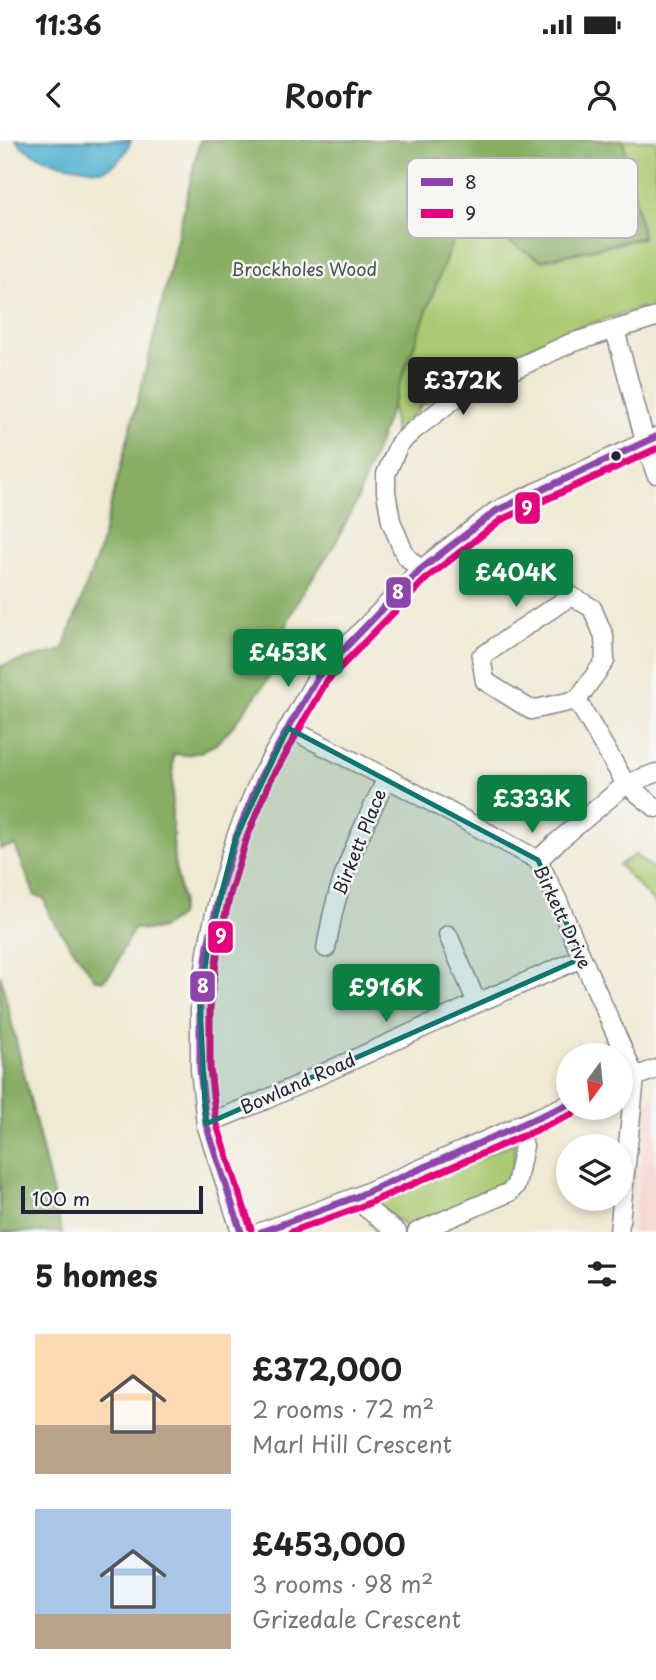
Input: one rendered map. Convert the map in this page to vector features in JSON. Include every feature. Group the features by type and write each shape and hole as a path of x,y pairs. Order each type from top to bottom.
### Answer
{"street":[{"path":"420,569 405,555 391,521 386,474 399,443 461,394 571,343 656,317"},
{"path":"615,330 651,439 656,474"},
{"path":"241,1232 206,1124 200,1069 200,1006 220,891 236,837 261,776 318,676 420,569 496,511 651,439"},
{"path":"571,596 592,608 604,636 606,662 578,699 531,710 485,681 481,657 571,596"},
{"path":"578,699 626,784 656,808"},
{"name":"Birkett Drive","path":"288,728 538,860 582,958 614,1043"},
{"path":"538,860 626,784 656,773"},
{"name":"Birkett Place","path":"326,948 335,904 350,859 387,778"},
{"path":"449,935 477,1003"},
{"name":"Bowland Road","path":"206,1124 582,958"},
{"path":"634,1077 656,1069"},
{"path":"261,1232 356,1197 556,1109"},
{"path":"620,1232 626,1120"},
{"path":"417,1232 510,1192 516,1185 524,1146 518,1125"},
{"path":"356,1197 397,1232"}],"highlighted area":[{"path":"288,728 538,860 582,958 206,1124 200,1006 208,946 236,837"}],"shaded area":[{"path":"656,1097 656,1232 633,1232 646,1115 643,1101"}],"green space":[{"name":"Brockholes Wood","path":"200,140 623,140 627,158 407,158 407,238 454,238 358,498 335,544 289,618 277,664 264,685 216,744 200,752 173,754 174,861 182,901 179,916 158,929 135,928 114,969 102,981 95,979 50,917 44,898 35,896 15,845 0,849 0,666 63,650 99,551 157,325"},
{"path":"623,140 656,140 656,304 553,335 421,405 395,437 392,404 453,238 504,238 542,261 643,238 638,214 638,158 627,158"},
{"name":"Brockholes Wood","path":"638,213 643,237 541,260 502,238 638,238"},
{"path":"635,855 656,871 656,905 619,865"},
{"path":"0,974 62,1232 0,1232"},
{"path":"515,1142 513,1183 411,1229 372,1205"}],"water":[{"path":"16,140 131,140 127,150 116,163 98,170 48,160 22,147"}],"transit line":[{"name":"8","path":"241,1232 206,1124 200,1069 200,1006 208,946 220,891 236,837 261,776 318,676 420,570 496,511 656,437"},
{"name":"9","path":"251,1229 216,1122 210,1068 210,1007 218,948 230,894 246,840 270,781 326,682 427,578 501,520 656,449"},
{"name":"8","path":"261,1232 356,1197 556,1110"},
{"name":"9","path":"291,1232 360,1207 559,1120"}]}
